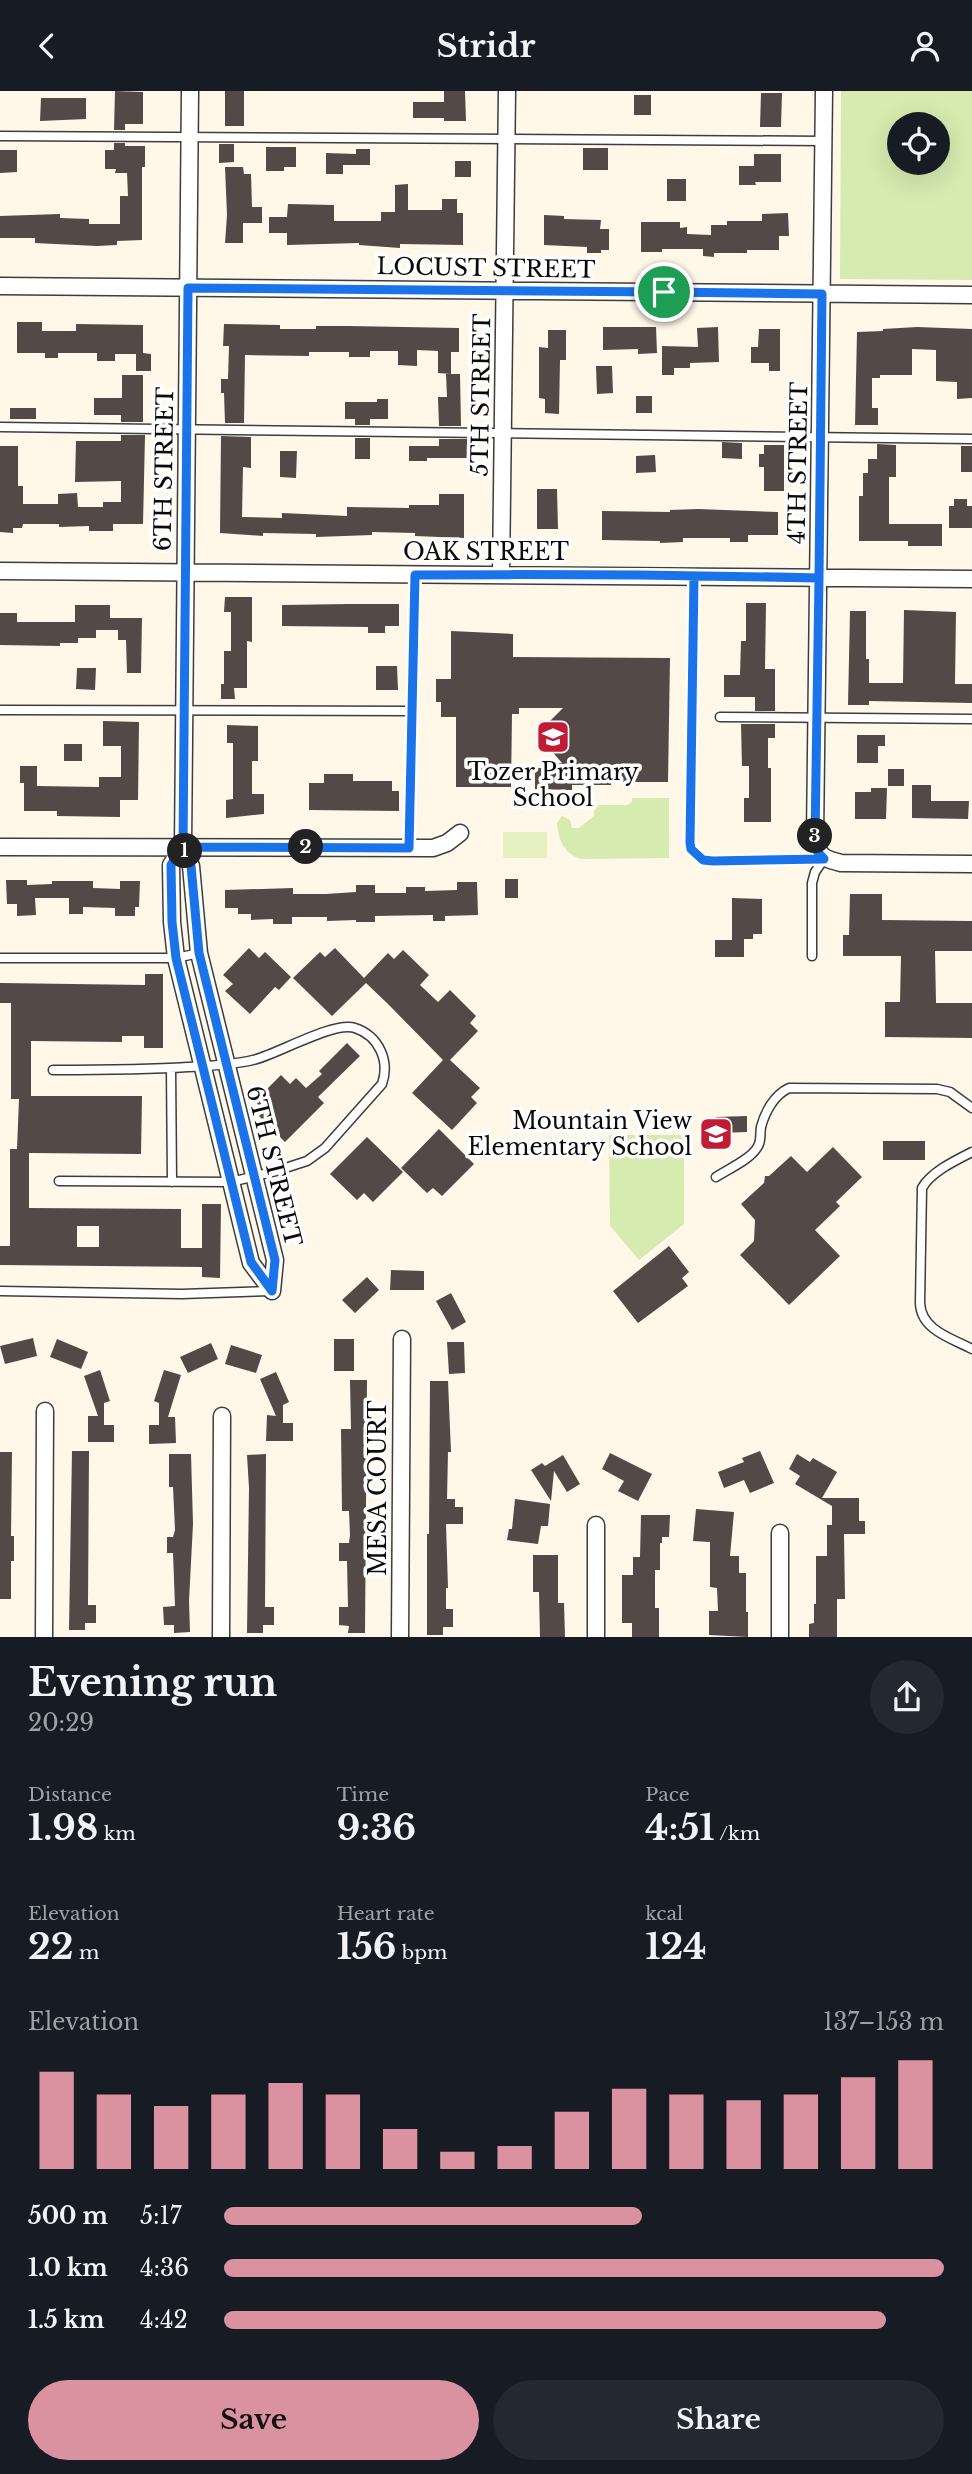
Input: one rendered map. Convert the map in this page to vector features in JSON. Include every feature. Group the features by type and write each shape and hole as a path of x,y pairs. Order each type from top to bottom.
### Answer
{"street":[{"name":"6TH STREET","path":"190,91 183,847 191,866 199,953 275,1260 272,1291"},
{"name":"5TH STREET","path":"500,574 507,91"},
{"name":"4TH STREET","path":"824,91 815,838 817,851 824,859"},
{"name":"LOCUST STREET","path":"0,286 972,295"},
{"name":"OAK STREET","path":"0,571 972,579"},
{"path":"0,847 433,848 447,843 460,833"},
{"name":"6TH STREET","path":"183,847 171,865 176,958 251,1262 272,1291"},
{"path":"824,859 841,863 972,864"},
{"name":"MESA COURT","path":"400,1637 402,1339"},
{"path":"44,1637 45,1411"},
{"path":"222,1416 222,1637"},
{"path":"596,1525 596,1637"},
{"path":"780,1533 780,1637"}],"lane":[{"path":"0,136 824,141"},
{"path":"0,427 972,439"},
{"path":"409,848 415,575"},
{"path":"694,576 691,849 703,860 713,861 824,859"},
{"path":"0,710 412,711"},
{"path":"720,717 972,719"},
{"path":"812,956 813,883 815,872 824,859"},
{"path":"0,958 176,958 199,953"},
{"path":"53,1070 171,1068 255,1060 347,1027 366,1035 379,1047 384,1056 386,1071 382,1084 325,1148 307,1161 231,1182 59,1181"},
{"path":"171,1068 172,1182"},
{"path":"716,1177 759,1146 761,1127 769,1107 780,1092 789,1088 937,1089 950,1092 972,1108"},
{"path":"972,1152 933,1175 922,1188 920,1303 923,1320 936,1331 972,1349"},
{"path":"0,1291 182,1294 272,1291"}],"green space":[{"path":"841,91 972,91 972,280 840,279"},
{"path":"632,798 669,798 669,858 581,859 566,849 557,823 562,816 570,820 572,828 579,828 594,816 599,805 627,805 632,802"},
{"path":"503,832 547,832 547,858 503,858"},
{"path":"609,1135 684,1137 684,1224 639,1260 610,1226"}],"building":[{"path":"115,91 143,92 143,124 125,124 125,130 114,130"},
{"path":"225,91 244,91 244,126 225,126"},
{"path":"444,91 465,91 466,121 413,118 413,102 444,102"},
{"path":"761,93 782,93 781,127 760,127"},
{"path":"634,95 651,95 651,115 634,115"},
{"path":"41,98 86,98 86,119 40,121"},
{"path":"114,143 145,146 145,167 142,167 142,240 117,241 117,245 97,246 35,243 35,238 0,238 0,216 60,214 60,218 89,219 89,224 120,224 120,196 128,196 127,173 115,173 116,169 105,169 105,150 114,150"},
{"path":"219,144 234,144 234,162 219,163"},
{"path":"266,147 296,147 296,167 284,167 284,171 266,171"},
{"path":"583,148 608,148 608,170 583,170"},
{"path":"356,149 370,149 370,165 343,165 343,174 326,174 326,153 356,154"},
{"path":"0,150 17,150 17,172 0,173"},
{"path":"754,154 781,154 781,182 739,185 739,166 754,166"},
{"path":"455,161 471,161 471,177 455,177"},
{"path":"225,167 243,167 244,174 251,174 252,207 262,207 262,223 243,223 243,243 225,243"},
{"path":"667,179 686,179 686,201 667,201"},
{"path":"408,184 408,210 442,210 442,199 457,199 457,213 463,213 463,245 400,244 400,248 359,243 287,245 287,233 269,233 269,217 287,217 288,204 334,205 334,221 381,221 381,212 395,212 395,185"},
{"path":"788,213 789,236 779,236 779,250 714,253 714,257 703,256 703,249 641,252 641,222 680,222 680,228 687,227 687,234 711,235 711,225 727,225 727,221 762,221 762,214"},
{"path":"544,215 564,216 564,219 601,220 600,229 609,229 609,250 587,253 587,247 544,245"},
{"path":"17,322 42,322 42,331 76,331 76,324 143,325 143,353 151,354 151,371 136,371 136,354 115,354 115,361 97,361 97,353 58,353 58,358 45,358 45,353 17,353"},
{"path":"224,324 280,325 280,329 316,329 316,326 459,328 459,352 451,352 451,374 438,373 438,351 417,350 417,366 398,365 398,351 370,351 370,357 349,357 349,352 309,352 309,356 245,355 244,423 225,423 221,379 228,379 229,346 223,346"},
{"path":"603,327 656,327 657,353 638,354 638,349 603,350"},
{"path":"718,327 719,362 690,363 690,368 674,368 674,375 662,375 662,346 698,347 697,328"},
{"path":"917,327 972,329 972,398 957,399 957,382 936,381 936,350 912,349 912,375 880,375 880,378 872,378 872,408 878,408 878,425 855,425 857,332"},
{"path":"759,329 780,329 780,371 769,371 769,363 751,363 751,347 758,347"},
{"path":"548,330 566,330 566,360 560,360 559,414 545,413 545,399 539,398 539,347 548,348"},
{"path":"596,366 612,366 613,393 597,394"},
{"path":"446,374 460,374 461,426 439,426 438,397 447,397"},
{"path":"122,375 143,375 143,422 121,422 121,415 94,415 94,398 122,398"},
{"path":"636,396 652,396 652,413 636,413"},
{"path":"377,399 388,399 388,419 370,419 370,425 355,425 355,419 345,419 345,402 377,402"},
{"path":"10,408 36,408 36,419 10,419"},
{"path":"121,435 145,435 143,524 113,524 113,531 89,531 89,526 23,524 22,528 13,528 13,533 0,532 0,446 18,446 18,486 23,486 23,504 58,504 58,494 77,493 78,507 103,507 103,502 121,502 121,481 75,482 76,441 121,441"},
{"path":"221,436 251,437 251,468 243,467 242,517 282,518 282,513 347,516 347,507 409,508 409,505 439,505 439,494 464,494 464,538 372,532 372,535 316,537 316,534 263,533 263,536 220,533"},
{"path":"355,438 370,438 370,459 355,459"},
{"path":"439,439 470,439 470,458 427,458 427,461 409,461 409,446 439,446"},
{"path":"722,442 742,443 742,459 722,458"},
{"path":"877,444 896,445 896,477 889,477 889,524 942,524 942,546 908,546 908,541 859,541 859,496 863,496 863,473 868,473 868,459 877,459"},
{"path":"764,445 784,445 784,491 764,491 764,467 759,467 759,454 764,454"},
{"path":"961,446 972,446 972,472 961,472"},
{"path":"280,451 297,451 296,478 280,477"},
{"path":"655,455 656,472 636,473 636,456"},
{"path":"537,489 557,489 558,529 537,529"},
{"path":"954,499 967,499 967,506 972,506 972,528 949,528 949,506 954,506"},
{"path":"698,509 778,512 778,535 748,535 748,542 730,542 730,538 683,538 683,542 660,543 602,540 602,511 670,512"},
{"path":"225,597 252,597 252,642 247,641 247,688 234,688 235,699 221,699 224,651 231,651 231,612 224,612"},
{"path":"746,603 766,603 765,669 775,669 775,711 755,711 755,697 724,697 724,675 740,675 741,641 746,641"},
{"path":"399,604 399,626 385,626 385,633 368,633 368,627 282,626 282,605"},
{"path":"75,605 110,605 110,618 142,618 141,673 127,673 126,640 118,640 118,630 96,630 96,638 78,638 78,643 60,643 60,646 0,645 0,613 17,613 17,622 75,622"},
{"path":"904,610 956,612 955,684 972,684 972,703 869,701 869,705 848,705 850,611 866,611 869,683 903,683"},
{"path":"451,631 513,634 513,657 670,658 668,782 611,782 611,785 572,785 572,790 535,789 535,768 545,768 546,763 562,763 544,742 543,728 563,708 519,708 519,714 512,714 511,787 456,787 456,717 441,717 441,702 436,702 436,679 451,679"},
{"path":"376,666 397,666 398,690 376,690"},
{"path":"77,668 96,668 95,690 76,689"},
{"path":"103,721 139,722 138,800 120,800 120,817 57,816 57,811 24,811 24,783 20,783 20,766 37,766 37,786 99,787 99,777 121,777 121,746 103,746"},
{"path":"741,724 775,724 775,738 768,738 771,822 744,822 744,798 749,798 749,766 742,766"},
{"path":"227,725 258,726 258,761 252,761 252,794 264,794 264,814 226,818 226,800 233,799 233,743 227,743"},
{"path":"857,735 885,735 885,746 878,746 878,763 857,763"},
{"path":"64,744 82,744 82,761 64,761"},
{"path":"888,769 904,769 904,786 888,786"},
{"path":"324,774 353,774 353,781 392,781 392,791 399,791 399,811 309,810 309,783 324,783"},
{"path":"912,785 931,785 931,801 969,801 968,819 912,818"},
{"path":"871,788 887,788 886,819 855,819 855,792 871,792"},
{"path":"505,879 518,879 518,898 505,898"},
{"path":"6,880 27,880 27,885 52,884 52,881 93,881 93,888 120,889 120,881 140,881 139,907 135,907 135,916 115,916 115,908 83,907 83,914 69,914 69,898 35,898 36,915 17,916 17,904 7,904"},
{"path":"457,882 477,882 478,915 445,916 445,921 433,921 433,915 375,916 375,922 327,921 327,917 292,917 292,924 273,924 273,919 251,920 251,914 238,914 238,908 225,908 225,890 293,888 293,894 326,894 356,892 356,885 375,885 375,893 406,893 406,887 425,887 425,891 457,890"},
{"path":"850,894 882,894 882,920 972,921 972,951 935,951 936,1003 972,1003 972,1038 885,1037 885,1002 900,1002 901,956 843,956 843,935 849,935"},
{"path":"732,898 762,899 762,934 753,934 753,939 744,939 744,957 715,957 715,940 732,940"},
{"path":"249,948 259,958 265,952 291,977 279,990 275,987 250,1014 225,991 233,984 223,975"},
{"path":"335,948 364,978 388,953 394,959 403,950 429,975 420,985 438,1002 450,990 476,1016 470,1023 478,1031 450,1060 480,1088 471,1097 477,1103 452,1130 412,1093 443,1060 388,1004 366,983 332,1016 293,978 320,952 325,957"},
{"path":"145,974 163,974 163,1048 144,1048 144,1036 122,1036 122,1042 31,1041 31,1096 142,1096 141,1154 29,1153 29,1208 181,1209 181,1248 202,1248 202,1204 221,1204 220,1278 202,1277 202,1267 0,1265 0,1246 10,1246 10,1149 17,1149 19,1099 11,1099 11,1003 0,1003 0,983 145,985","holes":["77,1226 99,1226 99,1247 77,1247"]},
{"path":"347,1043 360,1056 318,1097 324,1103 285,1142 259,1116 264,1111 255,1101 281,1075 290,1084 296,1078 306,1088 322,1074 319,1071"},
{"path":"747,1116 747,1132 717,1133 716,1117"},
{"path":"439,1129 474,1164 442,1196 433,1188 427,1193 401,1168"},
{"path":"367,1137 403,1172 373,1202 364,1193 357,1200 330,1174"},
{"path":"883,1141 925,1141 925,1160 883,1160"},
{"path":"833,1147 862,1177 836,1202 840,1206 815,1230 840,1256 789,1305 740,1255 754,1241 755,1220 741,1204 764,1183 765,1176 769,1176 791,1156 807,1172"},
{"path":"669,1246 689,1272 682,1278 688,1286 638,1323 613,1291"},
{"path":"391,1270 424,1271 424,1290 390,1290"},
{"path":"367,1277 379,1290 355,1313 342,1300"},
{"path":"451,1293 466,1322 452,1330 436,1301"},
{"path":"33,1338 37,1356 5,1364 0,1346"},
{"path":"57,1339 88,1352 81,1369 50,1357"},
{"path":"334,1339 354,1339 354,1371 334,1371"},
{"path":"447,1342 464,1342 465,1373 449,1374"},
{"path":"211,1343 218,1359 188,1373 180,1357"},
{"path":"231,1345 262,1355 256,1373 225,1364"},
{"path":"100,1370 110,1401 104,1403 104,1425 114,1425 114,1442 88,1442 88,1416 98,1416 84,1376"},
{"path":"164,1370 181,1375 168,1417 175,1417 176,1443 149,1444 149,1425 159,1425 159,1403 154,1401"},
{"path":"276,1372 289,1402 283,1405 283,1423 293,1423 293,1441 266,1441 267,1415 276,1416 260,1379"},
{"path":"350,1380 367,1380 365,1633 348,1633 349,1626 339,1625 339,1607 348,1607 347,1561 339,1561 339,1543 349,1543 350,1535 349,1511 342,1511 341,1429 351,1429"},
{"path":"430,1381 448,1381 451,1452 448,1452 447,1499 455,1499 455,1507 463,1507 463,1524 446,1524 446,1609 453,1609 453,1627 443,1627 443,1635 427,1635"},
{"path":"72,1451 89,1451 88,1605 96,1605 96,1623 85,1623 85,1630 69,1630"},
{"path":"760,1451 774,1483 750,1493 744,1480 724,1488 718,1472 744,1462 742,1458"},
{"path":"0,1452 12,1452 11,1536 14,1536 14,1561 11,1561 11,1599 0,1599"},
{"path":"610,1453 652,1474 638,1501 618,1491 624,1481 602,1469"},
{"path":"169,1454 191,1454 193,1524 190,1632 174,1633 174,1625 164,1625 163,1607 175,1606 173,1553 167,1553 167,1537 173,1537 175,1530 173,1487 169,1487"},
{"path":"266,1454 265,1607 274,1607 274,1625 263,1625 263,1633 247,1633 247,1455"},
{"path":"797,1454 810,1462 813,1458 837,1472 822,1498 859,1498 859,1521 865,1521 865,1534 844,1534 845,1599 837,1599 837,1637 809,1637 809,1624 814,1623 816,1604 816,1556 827,1556 827,1525 832,1525 832,1506 795,1484 800,1476 789,1469"},
{"path":"563,1455 580,1484 567,1492 554,1471 551,1501 531,1470 542,1463 545,1466"},
{"path":"515,1499 550,1504 548,1526 541,1526 538,1544 507,1540 509,1529 512,1529"},
{"path":"696,1509 734,1512 730,1556 739,1556 739,1573 746,1573 748,1637 709,1635 709,1611 718,1611 717,1588 710,1587 710,1542 693,1541"},
{"path":"641,1515 670,1515 669,1537 662,1537 660,1543 660,1570 655,1570 655,1608 659,1608 659,1637 632,1637 632,1623 622,1623 622,1575 633,1575 633,1557 640,1557"},
{"path":"533,1555 558,1555 558,1603 564,1603 565,1637 540,1637 539,1592 533,1592"}],"place":[{"name":"Tozer Primary School","path":"553,737"},
{"name":"Mountain View Elementary School","path":"716,1134"}],"route":[{"path":"664,292 188,288 183,847 191,866 197,945 275,1260 272,1291 251,1262 176,958 171,865 183,847 409,848 415,575 500,574 694,576 819,578 815,838 817,851 824,859 703,860 691,849 690,843 694,576 756,577 819,578 822,294 664,292"}]}
